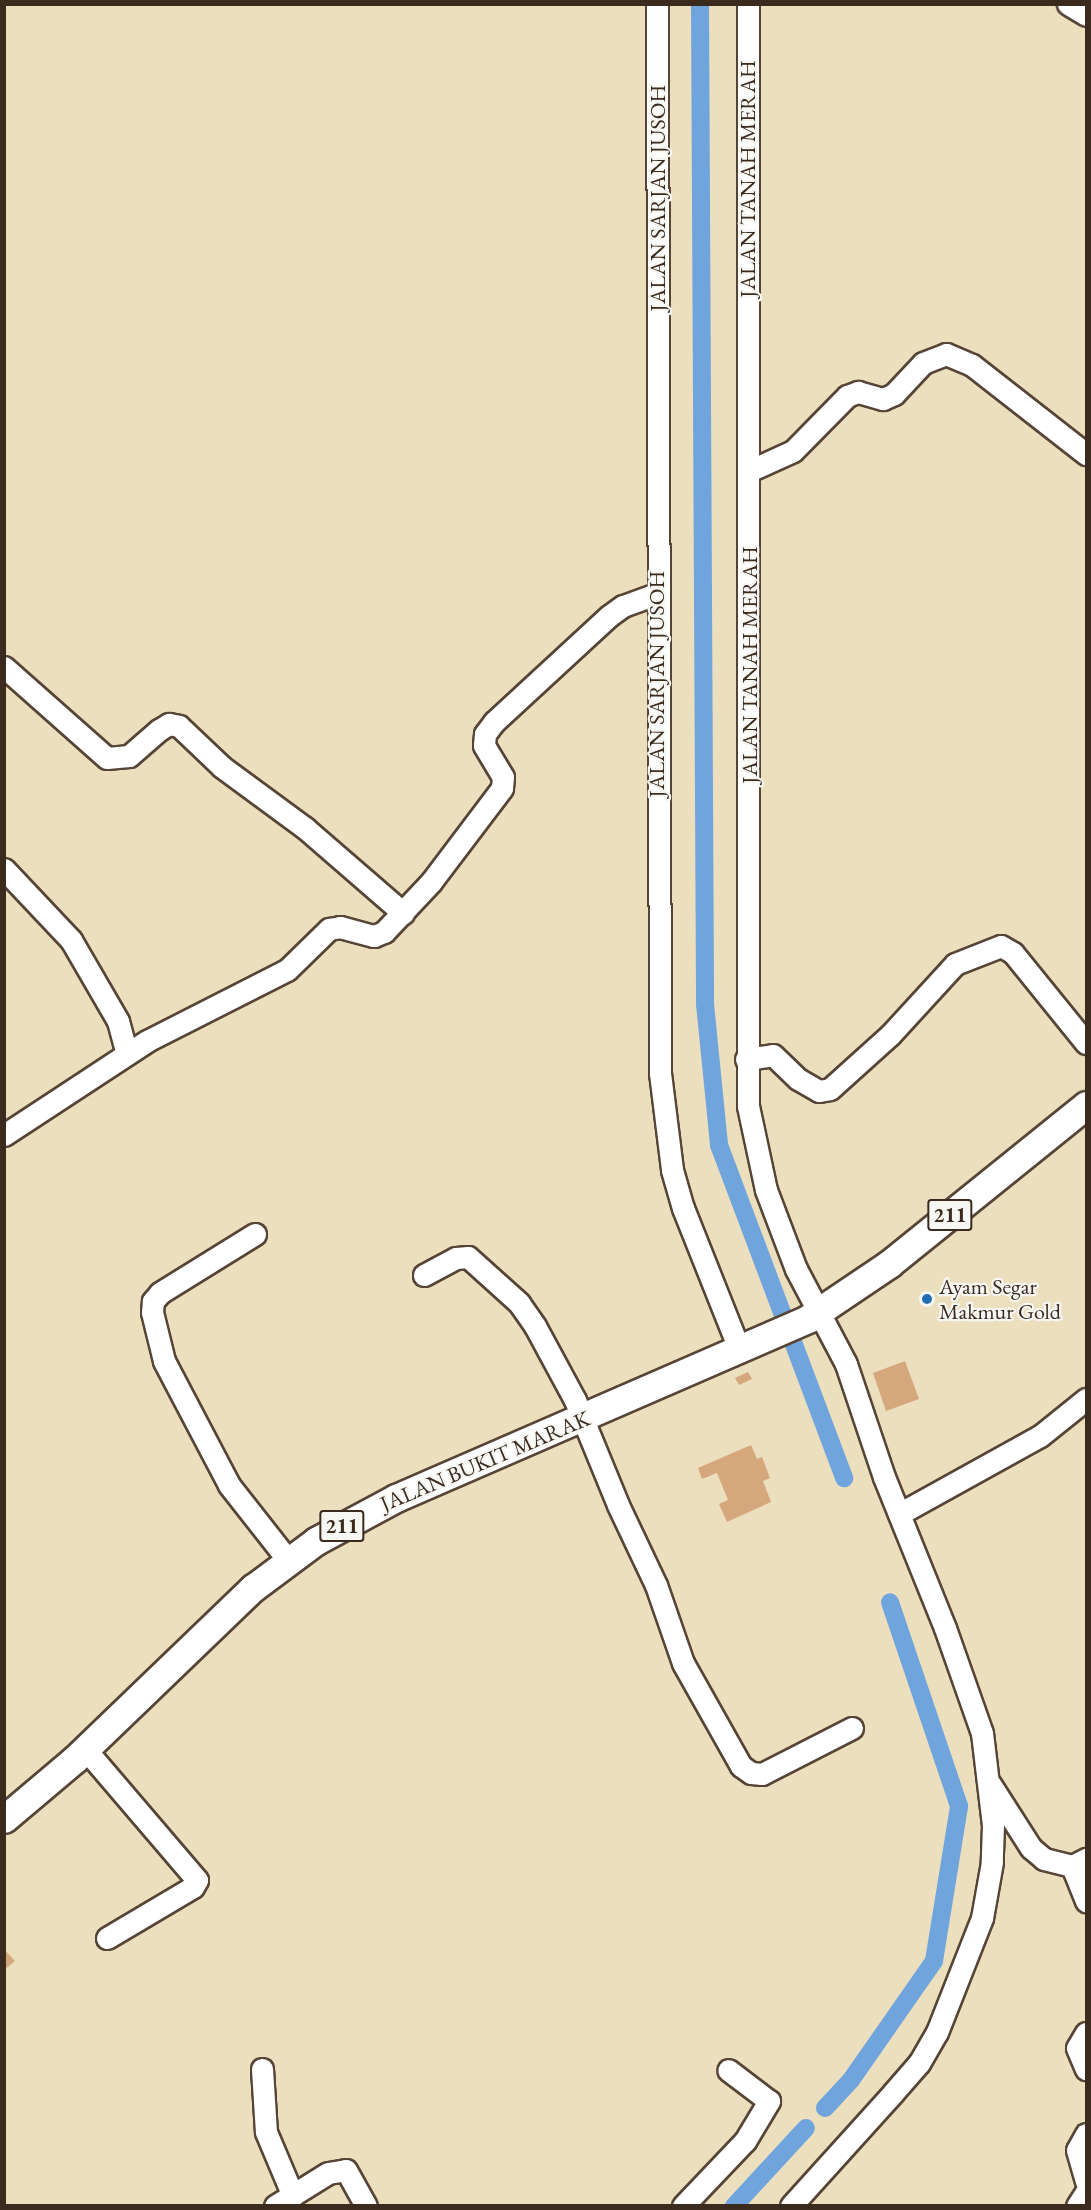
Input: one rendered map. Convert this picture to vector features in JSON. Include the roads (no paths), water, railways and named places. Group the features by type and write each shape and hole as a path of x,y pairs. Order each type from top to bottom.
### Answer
{"main road":[{"name":"211","path":"815,1315 889,1264 1086,1106"},
{"name":"JALAN BUKIT MARAK","path":"4,1819 86,1750 223,1616 288,1560 356,1517 746,1348 815,1315"}],"street":[{"name":"JALAN SARJAN JUSOH","path":"657,4 658,1019 664,1120 683,1209 746,1348"},
{"name":"JALAN TANAH MERAH","path":"748,4 749,471 746,1059 748,1106 766,1190 815,1315 846,1364 899,1514 982,1733 990,1784 992,1862 982,1918 937,2032 919,2063 790,2205"},
{"path":"1068,4 1086,15"},
{"path":"749,471 793,451 847,396 858,392 883,399 894,394 922,363 946,354 972,365 1086,454"},
{"path":"4,1135 127,1054 287,970 329,929 340,927 374,936 384,932 403,913 502,788 503,777 484,745 485,734 494,722 609,616 623,606 656,594"},
{"path":"4,667 107,758 129,756 169,724 179,726 222,767 305,828 403,913"},
{"path":"4,869 71,940 118,1021 127,1054"},
{"path":"746,1059 773,1055 814,1088 830,1089 890,1035 955,964 1001,946 1012,953 1086,1042"},
{"path":"255,1234 160,1293 153,1301 152,1312 164,1361 229,1485 288,1560"},
{"path":"424,1275 456,1258 468,1257 478,1262 519,1303 535,1326 583,1418 656,1586 683,1663 741,1766 751,1773 762,1774 852,1728"},
{"path":"899,1514 1040,1436 1086,1399"},
{"path":"86,1750 197,1880 193,1887 107,1938"},
{"path":"990,1784 1031,1848 1044,1859 1079,1863 1086,1900"},
{"path":"1086,2032 1077,2048 1086,2069"},
{"path":"262,2069 266,2132 284,2201 328,2173 346,2170 366,2205"},
{"path":"683,2205 745,2141 769,2101 728,2070"},
{"path":"1086,2134 1077,2150 1086,2182"},
{"path":"1077,2205 1086,2192"}],"waterway":[{"path":"700,4 705,1004 719,1145 844,1478"},
{"path":"825,2108 851,2080 934,1961 959,1806 890,1602"},
{"path":"734,2206 806,2128"}],"place":[{"name":"Ayam Segar Makmur Gold","path":"927,1299"}]}
